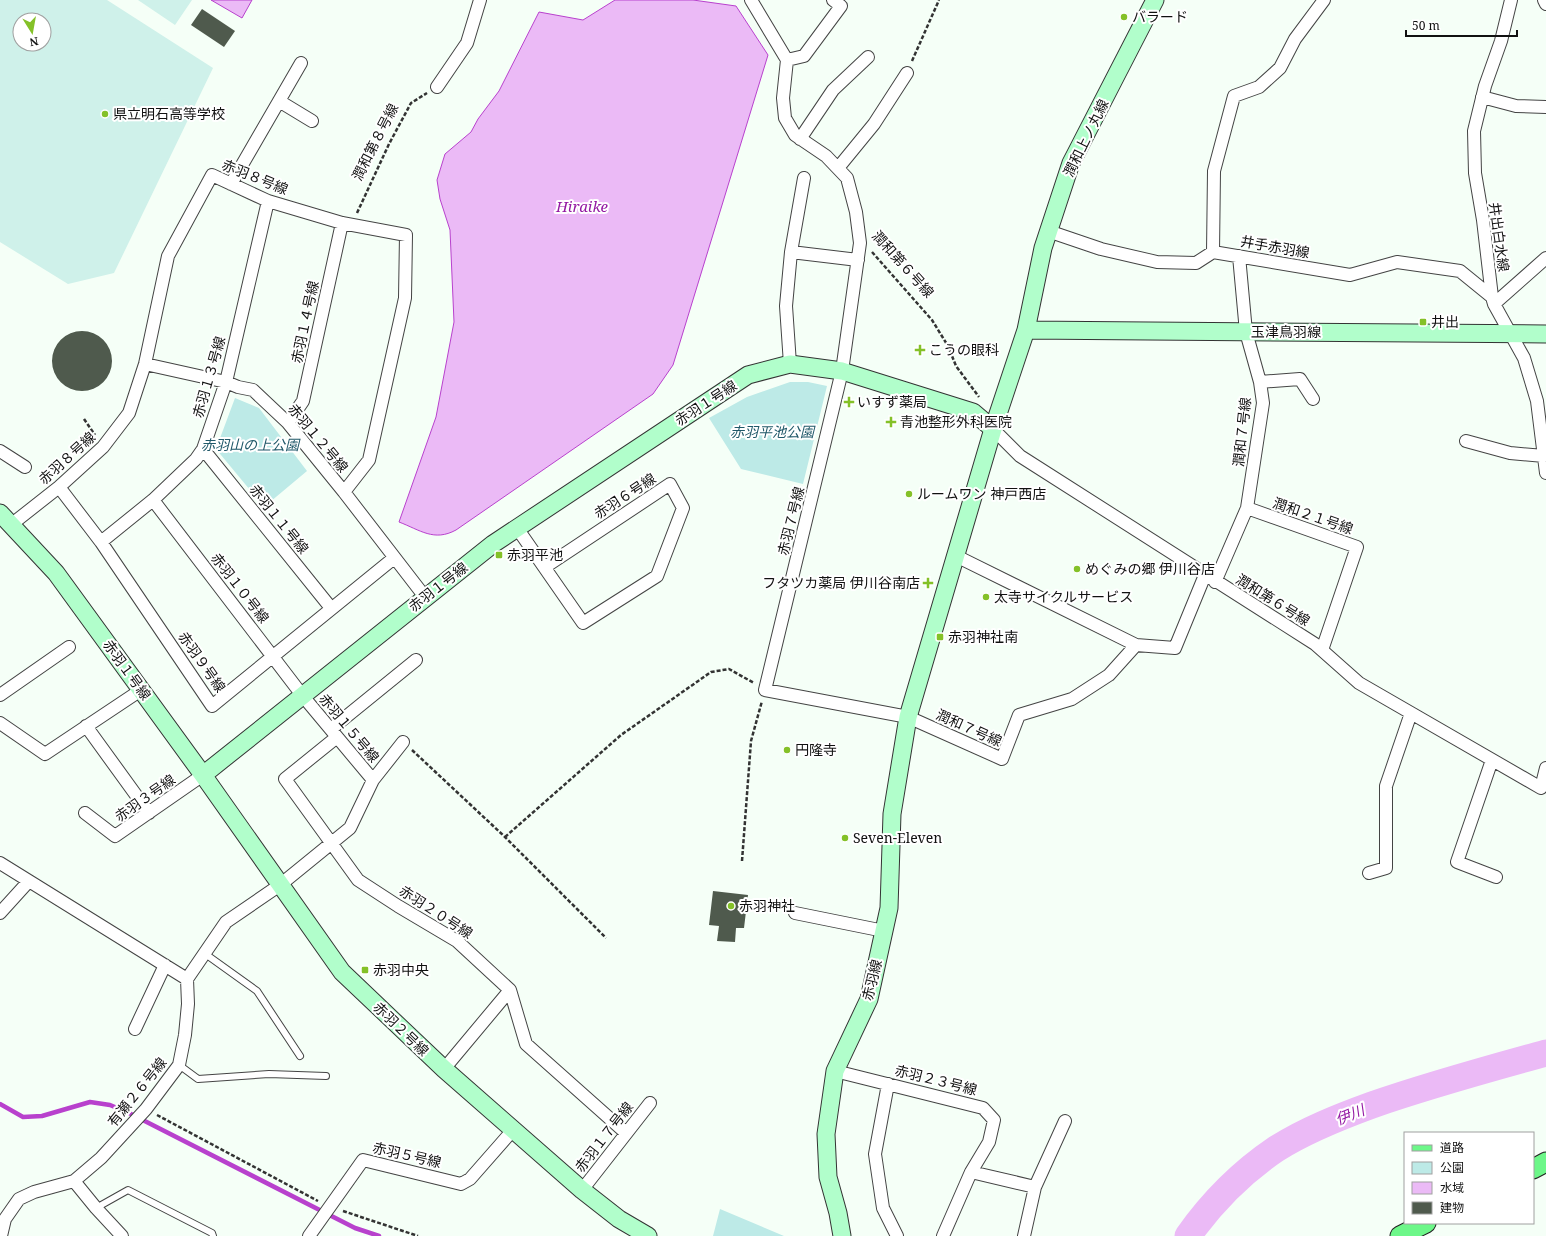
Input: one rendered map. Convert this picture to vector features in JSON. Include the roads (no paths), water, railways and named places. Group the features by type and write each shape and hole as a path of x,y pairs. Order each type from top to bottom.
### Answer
{"main road":[{"path":"1534,1168 1546,1162"},
{"path":"1400,1236 1424,1224"}],"street":[{"path":"436,87 467,43 480,0"},
{"path":"751,0 786,60 804,56 841,6 833,0"},
{"name":"潤和上ノ丸線","path":"956,556 994,426 1026,330 1043,248 1071,164 1155,0"},
{"path":"1048,231 1101,249 1157,262 1196,263 1213,252 1214,171 1234,96 1259,87 1280,68 1295,39 1324,0"},
{"name":"井出白水線","path":"1512,0 1505,29 1482,97 1474,131 1475,173 1483,220 1493,300 1524,358 1537,401 1546,473"},
{"path":"1544,0 1546,4"},
{"path":"800,139 833,90 868,57"},
{"name":"潤和第６号線","path":"786,60 783,98 785,118 795,135 826,156 847,178 856,212 859,239"},
{"path":"231,184 301,63"},
{"path":"838,168 874,124 907,73"},
{"path":"1482,97 1516,106 1546,107"},
{"path":"279,101 312,121"},
{"name":"赤羽８号線","path":"6,519 59,487 103,447 129,413 145,364 168,256 212,175 268,201 347,223 406,235 405,298 369,460 344,492"},
{"path":"790,364 786,306 791,252 804,178"},
{"name":"赤羽１３号線","path":"101,542 153,500 196,459 203,449 226,382 268,201"},
{"name":"赤羽１４号線","path":"288,423 303,400 347,223"},
{"name":"赤羽７号線","path":"859,239 858,260 842,371 765,690 908,717"},
{"path":"791,252 858,260"},
{"name":"井手赤羽線","path":"1213,252 1350,275 1397,262 1460,271 1493,300"},
{"name":"潤和７号線","path":"908,717 1002,759 1019,714 1072,699 1109,675 1136,645 1175,648 1247,508 1263,403 1260,382 1246,332 1239,256"},
{"path":"1493,300 1546,258"},
{"name":"玉津鳥羽線","path":"1026,330 1546,334"},
{"name":"赤羽１２号線","path":"145,364 226,382 238,387 253,390 288,423 344,492 425,597"},
{"name":"赤羽１号線","path":"6,519 56,573 204,775 302,695 493,544 748,375 790,364 842,371 973,412 994,426"},
{"path":"1260,382 1300,379 1313,399"},
{"name":"潤和第６号線","path":"994,426 1020,456 1210,579 1315,644 1358,682 1541,788 1546,768"},
{"path":"1466,441 1510,452 1544,456"},
{"name":"赤羽１１号線","path":"203,449 331,608"},
{"path":"0,451 25,466"},
{"name":"赤羽６号線","path":"517,528 583,623 657,576 683,508 670,484 545,567"},
{"name":"赤羽９号線","path":"59,487 101,542 212,706 394,558"},
{"name":"赤羽１０号線","path":"153,500 302,695"},
{"name":"潤和２１号線","path":"1247,508 1357,547 1322,650"},
{"path":"956,556 1136,645"},
{"name":"赤羽線","path":"842,1236 838,1213 828,1177 826,1134 835,1071 869,999 889,908 892,814 908,717 956,556"},
{"path":"0,695 69,648"},
{"path":"334,733 416,660"},
{"path":"0,723 45,754 141,690"},
{"name":"赤羽１５号線","path":"302,695 373,780"},
{"path":"1369,873 1386,868 1386,786 1411,713"},
{"path":"86,726 149,813"},
{"name":"赤羽２０号線","path":"334,733 285,779 358,880 457,941 510,990"},
{"path":"0,863 187,979 226,922 280,885 350,828 373,780 403,742"},
{"path":"1492,760 1457,862 1496,878"},
{"name":"赤羽３号線","path":"84,813 115,836 204,775"},
{"name":"赤羽２号線","path":"204,775 342,972 444,1069 582,1190 619,1219 648,1236"},
{"path":"0,914 29,881"},
{"path":"795,913 884,931"},
{"path":"135,1029 165,965"},
{"name":"有瀬２６号線","path":"1,1236 3,1218 19,1199 34,1192 74,1181 101,1158 146,1109 179,1065 185,1035 188,1004 187,979"},
{"path":"444,1069 510,990"},
{"path":"510,990 526,1044 626,1133"},
{"name":"赤羽２３号線","path":"835,1071 983,1108 994,1120 989,1142 971,1172 943,1236"},
{"path":"888,1084 875,1154 883,1208 897,1236"},
{"name":"赤羽１７号線","path":"582,1190 650,1104"},
{"path":"1024,1236 1035,1187 1065,1122"},
{"name":"赤羽５号線","path":"309,1236 363,1160 461,1184 470,1179 513,1130"},
{"path":"971,1172 1035,1187"},
{"path":"74,1181 122,1236"}],"lane":[{"path":"204,953 257,991 300,1056"},
{"path":"179,1065 198,1080 269,1074 326,1076"},
{"path":"96,1208 128,1190 212,1233 213,1236"}],"water":[{"path":"211,0 252,0 242,18"},
{"name":"Hiraike","path":"615,0 693,0 736,6 768,55 673,365 653,394 456,530 441,535 427,534 399,522 436,417 454,322 450,230 440,199 437,180 445,154 471,132 478,119 499,91 539,12 583,20"}],"waterway":[{"name":"伊川","path":"1188,1236 1197,1223 1228,1188 1263,1158 1299,1136 1335,1119 1372,1105 1546,1053"},
{"path":"0,1104 23,1117 42,1116 90,1102 110,1105 129,1113 355,1228 379,1236"}],"place":[{"name":"バラード","path":"1124,17"},
{"name":"県立明石高等学校","path":"105,114"},
{"name":"井出","path":"1423,322"},
{"name":"こうの眼科","path":"920,350"},
{"name":"いすず薬局","path":"849,402"},
{"name":"青池整形外科医院","path":"891,422"},
{"name":"ルームワン 神戸西店","path":"909,494"},
{"name":"赤羽平池","path":"499,555"},
{"name":"めぐみの郷 伊川谷店","path":"1077,569"},
{"name":"フタツカ薬局 伊川谷南店","path":"928,583"},
{"name":"太寺サイクルサービス","path":"986,597"},
{"name":"赤羽神社南","path":"940,637"},
{"name":"円隆寺","path":"787,750"},
{"name":"Seven-Eleven","path":"845,838"},
{"name":"赤羽神社","path":"731,906"},
{"name":"赤羽中央","path":"365,970"}],"park label":[{"name":"赤羽平池公園","path":"772,432"},
{"name":"赤羽山の上公園","path":"250,445"}]}
